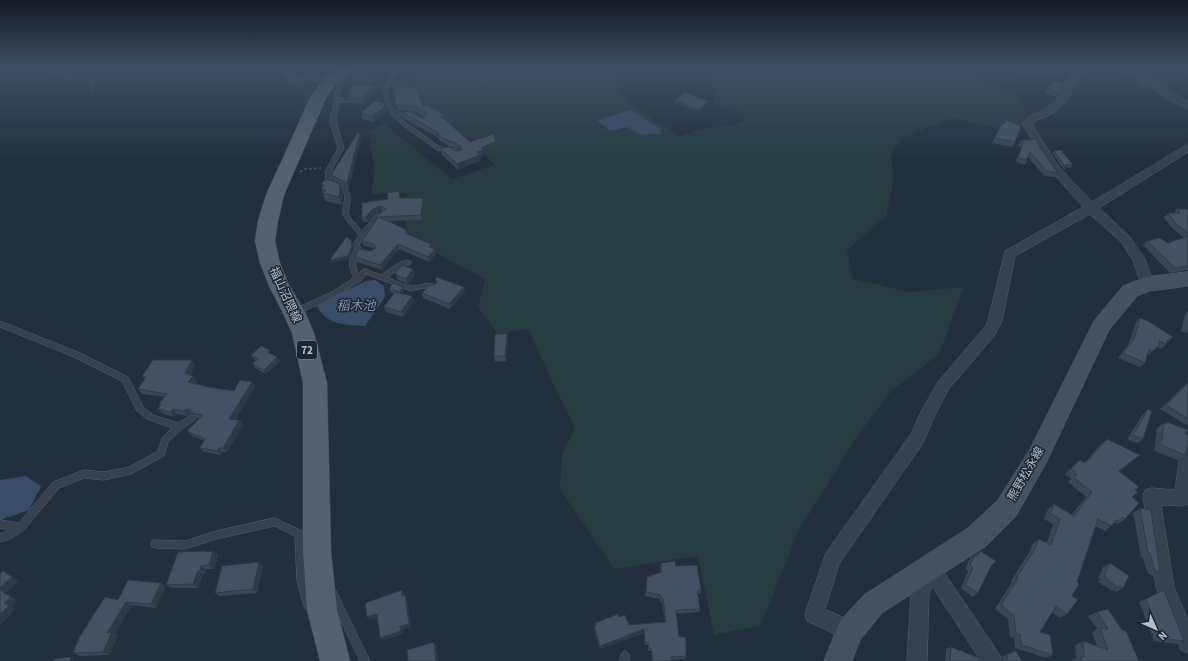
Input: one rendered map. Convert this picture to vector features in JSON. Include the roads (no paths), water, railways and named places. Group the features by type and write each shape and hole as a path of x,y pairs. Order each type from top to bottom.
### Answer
{"main road":[{"name":"福山沼隈線","path":"318,99 275,194 268,221 265,241 270,263 279,286 294,312 303,333 315,383 319,565 322,610 334,661"},
{"name":"熊野松永線","path":"838,661 850,631 873,604 977,537 1006,508 1038,456 1101,326 1130,291 1147,284 1188,279"}],"street":[{"path":"1063,99 1050,111 1033,116 1028,124 1055,170 1091,208 1125,239 1139,260 1147,284"},
{"path":"1174,99 1188,106"},
{"path":"850,631 814,614 832,559 917,438 927,414 942,386 989,332 995,322 1009,254 1091,208 1188,147"},
{"path":"1188,455 1182,498 1151,496 1165,587 1188,642"},
{"path":"917,661 920,594 931,568"},
{"path":"931,568 992,661"}],"lane":[{"path":"388,99 391,111 403,123 439,148 454,150 459,154"},
{"path":"348,100 336,101 333,122 342,148 329,170 328,183 345,188 348,197 345,213 362,235"},
{"path":"391,111 397,114 413,114 418,117"},
{"path":"358,280 352,267 352,257 358,249 356,245 362,235 378,216 383,214"},
{"path":"358,249 366,250"},
{"path":"383,277 404,263 408,263"},
{"path":"294,312 321,300 358,280 365,271 411,289 423,286 435,287"},
{"path":"0,324 77,356 125,379 140,409 150,417 179,427"},
{"path":"0,538 9,535 21,527 56,485 84,474 104,476 131,470 161,453 165,440 179,427 192,418"},
{"path":"156,544 185,545 216,535 275,522 300,534 302,581 311,614"},
{"path":"0,524 21,527"},
{"path":"319,565 365,661"},
{"path":"318,634 334,661"}],"water":[{"path":"631,110 661,129 661,134 640,135 627,127 610,131 597,120"},
{"name":"稲木池","path":"375,280 384,286 385,297 365,326 337,323 325,317 316,305 366,281"},
{"path":"26,476 41,486 29,510 0,520 0,480"}]}
